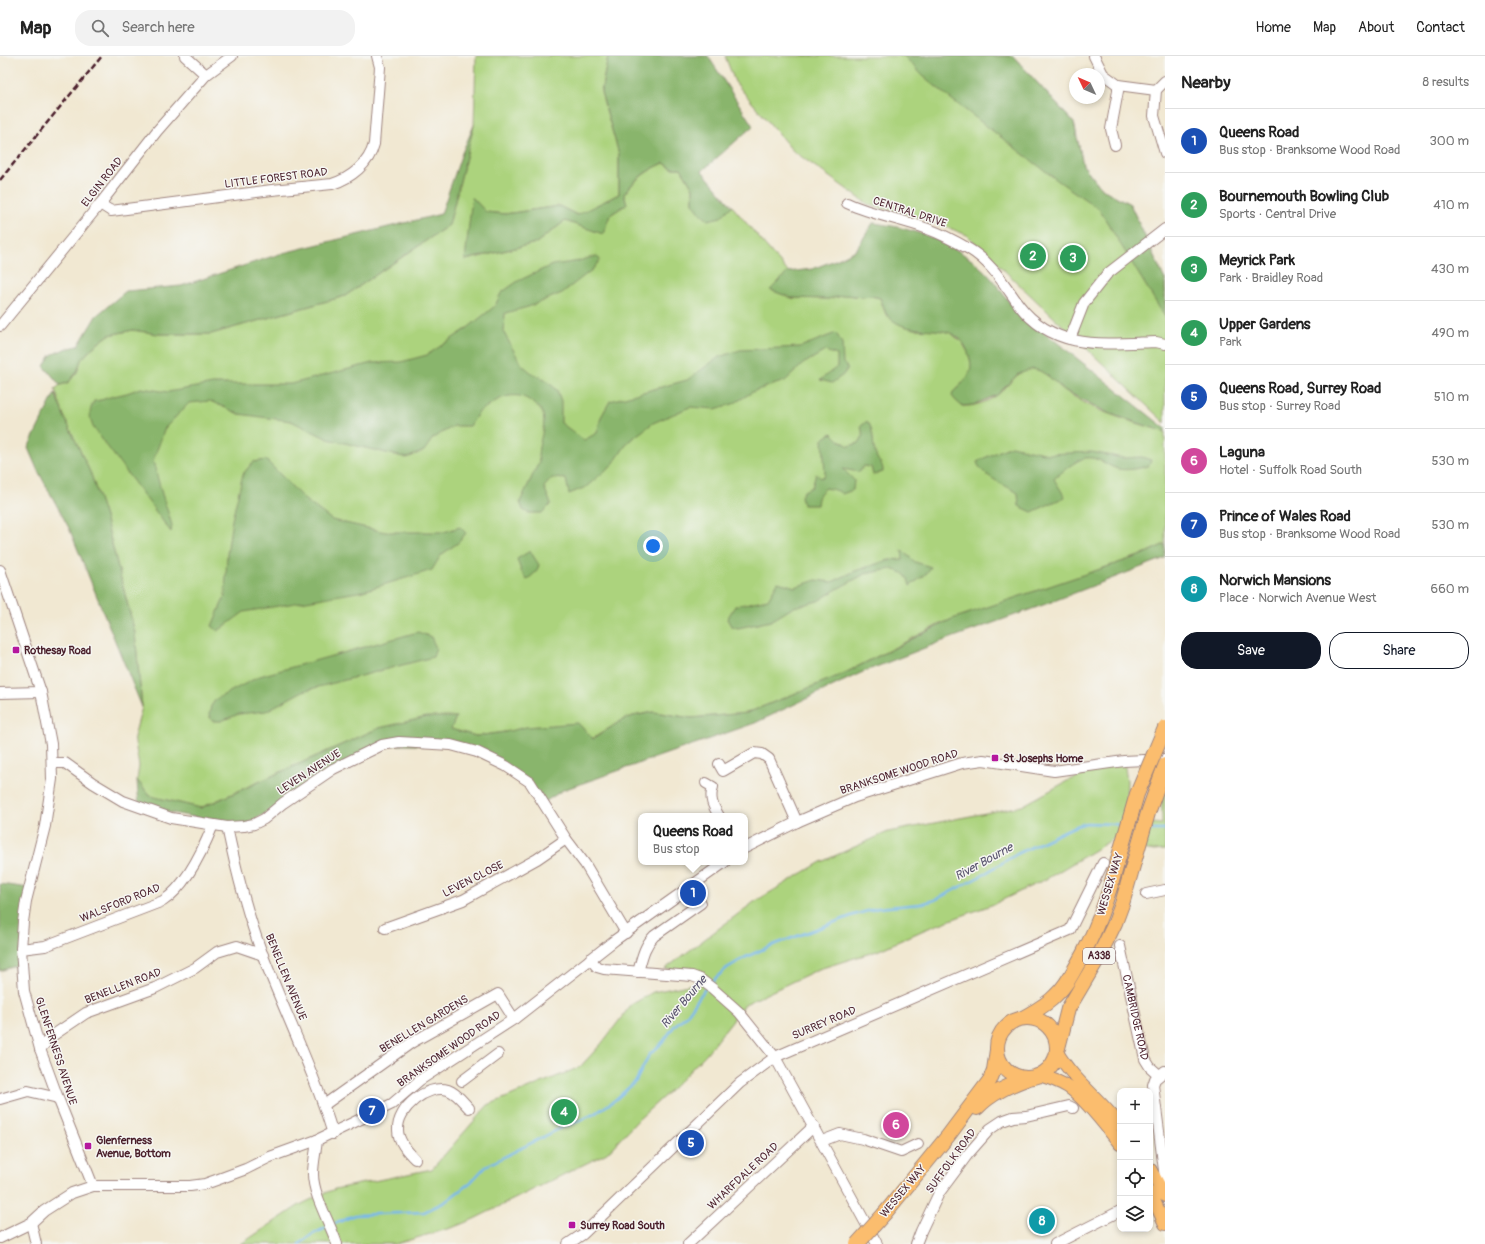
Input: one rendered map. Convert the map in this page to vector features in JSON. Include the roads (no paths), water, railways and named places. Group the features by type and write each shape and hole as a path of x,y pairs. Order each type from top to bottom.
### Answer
{"highway":[{"name":"WESSEX WAY","path":"1023,1018 1047,1004 1056,995 1069,980 1082,957 1099,921 1137,794 1165,728"},
{"name":"WESSEX WAY","path":"1057,1050 1068,1010 1097,960 1115,923 1122,904 1148,813 1165,765"},
{"path":"1023,1018 1034,1018 1047,1025 1054,1034 1057,1050 1056,1058 1049,1068 1035,1077 1018,1076 1010,1073 1001,1063 997,1050 998,1039 1004,1029 1012,1021 1023,1018"},
{"name":"WESSEX WAY","path":"857,1244 885,1213 948,1136 990,1080 994,1070 997,1050"},
{"name":"WESSEX WAY","path":"948,1136 962,1125 981,1104 993,1094 1011,1085 1035,1077"}],"main road":[{"path":"1057,1050 1071,1072 1117,1119"},
{"path":"1035,1077 1054,1080 1068,1087 1079,1097 1117,1141"},
{"path":"1153,1174 1165,1196"},
{"path":"1152,1196 1165,1224"}],"street":[{"path":"185,56 206,75 232,56"},
{"name":"LITTLE FOREST ROAD","path":"100,204 112,211 340,182 356,172 363,165 372,151 374,144 380,67 377,56"},
{"path":"1094,56 1103,74 1118,86 1156,90"},
{"name":"ELGIN ROAD","path":"0,326 100,204 157,131 206,75"},
{"path":"1165,81 1156,90 1154,116 1165,153"},
{"path":"1115,145 1111,128 1118,86"},
{"name":"CENTRAL DRIVE","path":"847,203 877,215 926,228 950,237 966,247 987,263 1033,320 1050,332 1070,339 1094,344 1156,342 1165,344"},
{"path":"1070,339 1084,303 1094,289 1107,274 1165,229"},
{"name":"GLENFERNESS AVENUE","path":"0,570 41,692 51,744 52,779 45,826 26,901 21,949 24,991 40,1048 93,1186"},
{"path":"0,693 41,692"},
{"name":"LEVEN AVENUE","path":"52,763 65,763 93,783 123,801 171,818 227,827 254,824 333,769 382,745 399,742 451,745 477,752 506,766 530,782 566,839 585,864 626,933"},
{"path":"719,764 723,770 754,753 762,754 769,760 797,822"},
{"name":"BRANKSOME WOOD ROAD","path":"748,846 797,822 855,797 962,763 983,760 1054,771 1124,761 1165,759"},
{"path":"712,784 710,799 717,813"},
{"name":"WALSFORD ROAD","path":"21,949 45,946 163,901 169,897 186,877 213,825"},
{"name":"BENELLEN AVENUE","path":"227,827 249,914 263,955 324,1105 332,1134"},
{"name":"LEVEN CLOSE","path":"385,928 463,900 537,859 566,839"},
{"name":"SURREY ROAD","path":"568,1244 583,1234 740,1083 759,1070 775,1056 1070,930 1103,863"},
{"name":"BRANKSOME WOOD ROAD","path":"0,1238 31,1223 44,1211 72,1193 93,1186 190,1186 205,1184 246,1169 270,1157 332,1134 392,1104 420,1080 514,1019 590,959 721,865"},
{"path":"1149,892 1165,890"},
{"path":"638,972 643,952 649,941 654,936 690,916 701,903"},
{"name":"BENELLEN ROAD","path":"40,1048 52,1036 86,1013 155,988 194,968 217,952 237,946 263,955"},
{"name":"CAMBRIDGE ROAD","path":"1120,946 1145,1059 1150,1067 1162,1073 1155,1079 1153,1088"},
{"path":"590,959 597,967 604,969 692,976 708,985 739,1012 775,1056 877,1244"},
{"name":"BENELLEN GARDENS","path":"324,1105 411,1043 502,991 514,1019"},
{"path":"462,1081 498,1054"},
{"path":"759,1070 768,1068 776,1069 791,1088"},
{"path":"415,1159 408,1152 402,1142 398,1130 398,1124 406,1108 429,1091 442,1089 456,1094 468,1108"},
{"path":"0,1099 28,1091 58,1098"},
{"name":"SUFFOLK ROAD","path":"916,1244 939,1193 968,1154 990,1129 1002,1121 1013,1117 1026,1116 1069,1106 1073,1108"},
{"name":"CAMBRIDGE ROAD","path":"1153,1117 1165,1178"},
{"name":"WHARFDALE ROAD","path":"688,1244 814,1126"},
{"path":"822,1141 840,1134 863,1138 901,1152 918,1144"},
{"path":"317,1140 313,1175 319,1200 337,1244"},
{"path":"1055,1244 1117,1213"},
{"path":"31,1223 36,1244"}],"waterway":[{"name":"River Bourne","path":"710,983 727,968 744,958 768,947 854,915 878,908 920,904 935,900 979,877 1017,854 1073,827 1086,823 1114,824 1124,826"},
{"name":"River Bourne","path":"1149,830 1165,830"},
{"name":"River Bourne","path":"332,1225 355,1215 424,1212 445,1202 471,1182 486,1166 565,1126 596,1113 615,1100 636,1081 649,1055 663,1042 675,1025 686,1016 707,986"},
{"name":"River Bourne","path":"299,1244 313,1234 328,1227"}],"railway":[{"path":"0,180 102,56"}],"place":[{"name":"Bournemouth Bowling Club","path":"1033,256"},
{"name":"Meyrick Park","path":"1073,258"},
{"name":"Rothesay Road","path":"16,650"},
{"name":"St Josephs Home","path":"995,758"},
{"name":"Queens Road","path":"693,893"},
{"name":"Prince of Wales Road","path":"372,1111"},
{"name":"Upper Gardens","path":"564,1112"},
{"name":"Laguna","path":"896,1125"},
{"name":"Queens Road, Surrey Road","path":"691,1143"},
{"name":"Glenferness Avenue, Bottom","path":"88,1146"},
{"name":"Norwich Mansions","path":"1042,1221"},
{"name":"Surrey Road South","path":"572,1225"}]}
